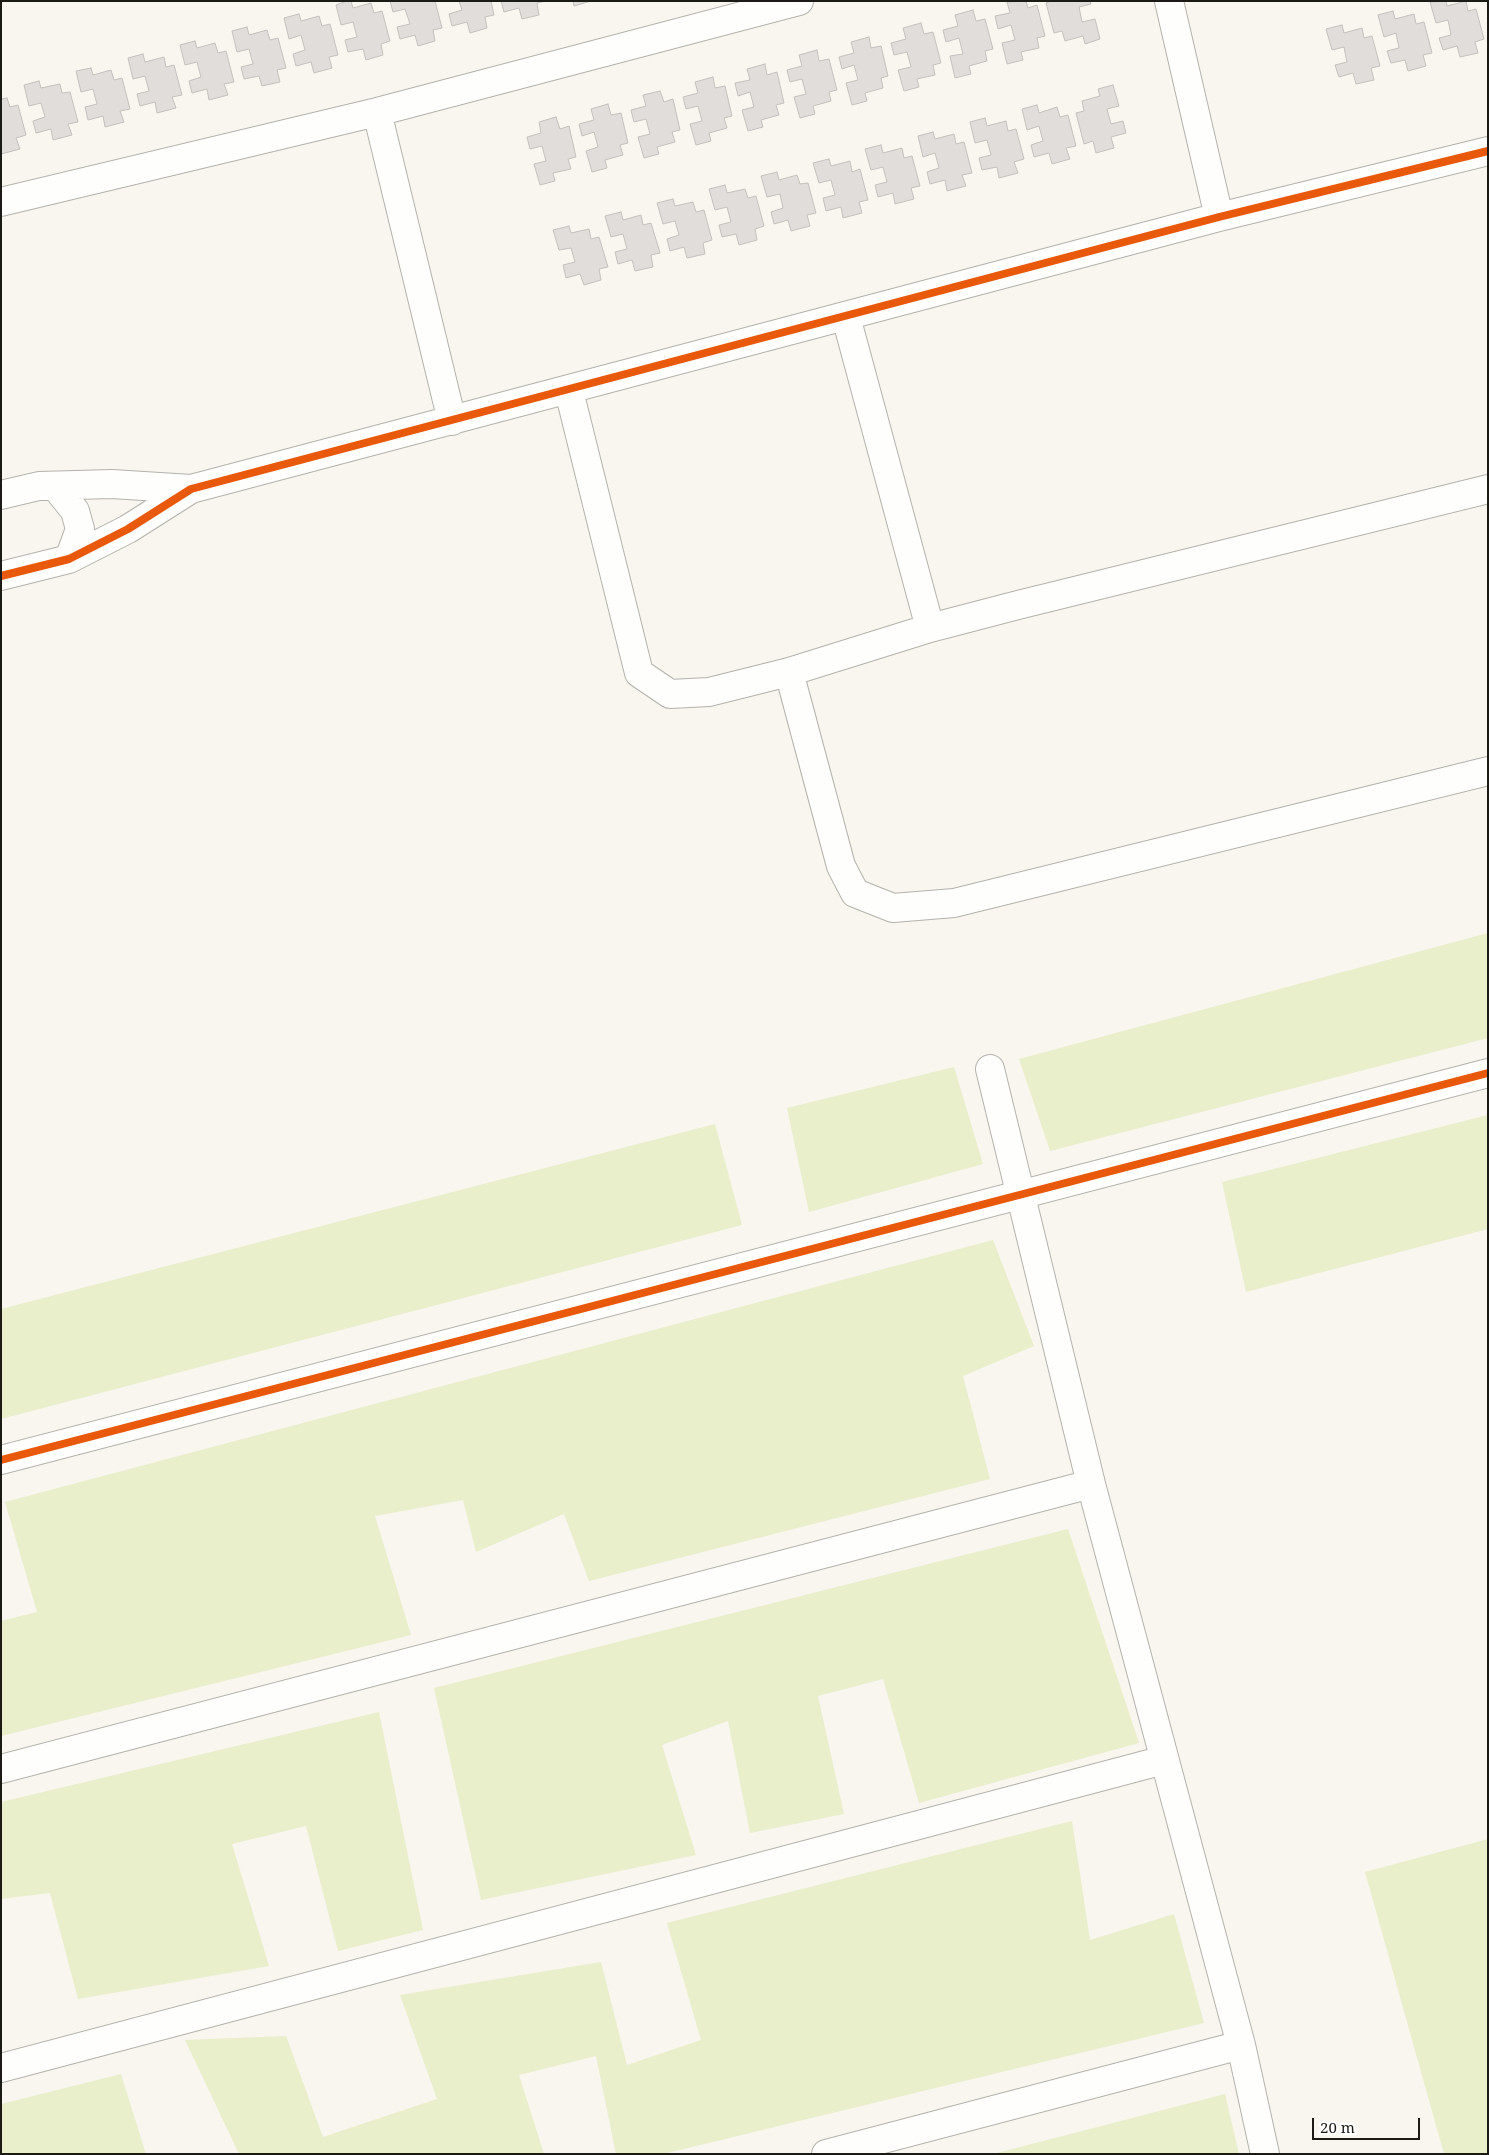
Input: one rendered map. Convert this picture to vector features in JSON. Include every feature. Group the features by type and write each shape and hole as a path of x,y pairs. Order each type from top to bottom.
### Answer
{"street":[{"path":"1,202 378,112 799,1"},
{"path":"1169,1 1219,217"},
{"path":"378,112 452,422"},
{"path":"1,576 69,559 128,529 191,489 452,422 1219,217 1488,151"},
{"path":"846,317 930,628"},
{"path":"569,391 639,673 670,694 709,692 789,672 930,628 1488,490"},
{"path":"1,495 38,486 112,484 191,489"},
{"path":"54,486 75,511 80,529 69,559"},
{"path":"789,672 841,866 855,892 893,908 954,904 1488,770"},
{"path":"990,1069 1091,1484 1241,2045 1265,2154"},
{"path":"1,1460 1488,1073"},
{"path":"1,1770 1091,1484"},
{"path":"1,2068 1164,1760"},
{"path":"826,2154 1241,2045"}],"green space":[{"path":"1488,933 1488,1038 1050,1151 1019,1059"},
{"path":"954,1067 983,1164 809,1212 787,1108"},
{"path":"1488,1115 1488,1229 1246,1292 1222,1182"},
{"path":"715,1124 742,1225 1,1419 1,1309"},
{"path":"993,1240 1034,1346 963,1376 990,1479 589,1581 564,1514 476,1552 463,1500 375,1516 411,1635 1,1736 1,1621 37,1612 5,1502"},
{"path":"1068,1529 1139,1743 919,1803 883,1679 818,1696 844,1814 750,1833 728,1721 662,1745 696,1855 481,1900 434,1688"},
{"path":"379,1712 423,1930 338,1951 306,1826 232,1844 269,1966 78,1999 50,1893 1,1899 1,1802"},
{"path":"1072,1821 1090,1940 1174,1914 1204,2023 663,2154 616,2154 596,2056 519,2075 544,2154 239,2154 185,2040 286,2036 323,2137 437,2099 400,1995 601,1962 627,2065 701,2040 667,1923"},
{"path":"1488,1839 1488,2154 1444,2154 1365,1872"},
{"path":"121,2074 146,2154 1,2154 1,2104"},
{"path":"1225,2094 1239,2154 993,2154"}],"building":[{"path":"351,1 353,8 371,3 374,13 382,11 390,41 381,44 383,55 366,60 363,49 348,52 345,40 357,37 353,22 341,25 336,5"},
{"path":"390,1 435,1 442,28 433,30 435,41 418,46 415,35 400,39 397,27 410,24 405,9 393,12"},
{"path":"459,1 491,1 494,15 485,17 487,28 470,33 467,22 452,26 449,14 462,10"},
{"path":"501,1 546,1 537,3 539,15 522,19 519,8 504,12"},
{"path":"573,1 591,1 574,6"},
{"path":"1026,1 1028,8 1037,5 1045,36 1037,38 1039,48 1021,52 1023,60 1007,64 1002,43 1015,40 1011,25 998,29 995,16 1010,13 1007,2"},
{"path":"1051,1 1090,1 1091,4 1079,7 1082,22 1095,19 1100,39 1085,44 1083,36 1065,41 1062,31 1054,33 1046,3"},
{"path":"1446,1 1447,6 1466,1 1468,11 1476,9 1484,39 1475,42 1478,53 1460,57 1457,46 1443,50 1439,38 1451,35 1448,20 1436,23 1430,2"},
{"path":"973,10 976,21 985,19 993,49 985,51 987,61 969,66 971,74 955,78 950,56 963,54 959,38 946,42 943,30 958,26 955,15"},
{"path":"1393,11 1395,19 1414,14 1416,24 1424,22 1432,53 1423,55 1426,66 1408,71 1405,60 1391,63 1387,51 1399,48 1396,33 1384,37 1378,15"},
{"path":"299,14 301,21 319,16 322,26 330,24 338,55 329,57 332,68 314,73 311,62 296,66 293,54 305,50 301,35 289,39 284,18"},
{"path":"921,23 924,34 933,32 941,63 933,65 935,75 917,79 919,87 904,91 898,70 911,67 907,52 894,55 891,43 906,39 903,28"},
{"path":"1342,25 1344,33 1362,28 1364,38 1372,36 1380,66 1371,68 1374,80 1356,84 1353,73 1339,77 1335,65 1347,62 1344,47 1332,50 1326,29"},
{"path":"247,27 249,35 267,30 270,40 278,38 286,68 277,70 280,82 262,86 259,76 244,79 241,67 253,64 249,49 237,52 232,31"},
{"path":"869,37 871,48 881,46 888,76 881,78 883,88 865,93 867,101 852,105 846,83 858,80 854,65 842,69 839,57 854,53 851,42"},
{"path":"195,41 197,48 215,43 218,53 226,51 234,82 224,84 228,95 209,100 207,89 192,93 189,81 201,77 197,62 185,65 180,45"},
{"path":"817,50 819,61 829,59 837,90 829,92 831,101 813,106 815,114 800,118 794,97 806,94 802,79 790,82 787,70 802,66 799,55"},
{"path":"143,54 145,62 164,57 166,67 174,65 182,95 172,97 176,108 157,113 155,102 140,106 137,94 149,91 145,76 133,79 128,58"},
{"path":"765,64 767,75 777,72 784,103 776,105 779,115 761,120 763,127 748,131 742,110 754,107 750,92 738,96 735,83 750,80 747,69"},
{"path":"91,68 93,75 111,70 114,80 122,78 130,109 120,111 124,122 105,127 103,116 88,120 85,107 97,104 93,89 81,92 76,71"},
{"path":"713,77 715,88 725,86 732,116 724,118 727,128 709,133 711,141 696,145 690,124 702,121 698,106 686,109 683,97 698,93 695,82"},
{"path":"39,81 41,88 60,84 62,93 70,92 78,122 68,124 72,135 53,140 51,129 36,133 33,121 45,117 41,103 29,106 24,85"},
{"path":"1113,85 1119,106 1107,109 1111,124 1123,121 1126,133 1111,137 1114,148 1096,153 1093,141 1084,144 1076,113 1084,111 1082,101 1100,96 1098,89"},
{"path":"660,91 664,102 673,99 680,130 672,132 675,142 657,147 659,154 644,158 638,137 650,134 646,119 634,122 631,110 646,106 643,95"},
{"path":"7,98 10,107 18,105 26,135 16,138 20,149 1,154 1,99"},
{"path":"608,104 611,115 621,113 628,143 620,145 623,155 605,160 607,168 592,172 586,151 598,147 594,132 582,136 579,124 594,120 591,109"},
{"path":"1037,105 1039,113 1057,107 1060,117 1068,115 1076,146 1066,148 1070,159 1052,164 1049,153 1034,157 1031,145 1043,141 1039,126 1027,130 1022,109"},
{"path":"556,117 560,129 569,126 576,157 568,159 571,169 553,173 555,181 540,185 534,164 546,161 542,146 530,149 527,137 541,133 539,122"},
{"path":"985,118 987,126 1006,121 1008,131 1016,129 1024,159 1014,162 1018,173 999,178 997,167 982,170 979,158 991,155 987,140 975,143 970,122"},
{"path":"933,132 935,139 954,134 956,144 964,142 972,173 962,175 966,186 947,191 945,180 930,184 927,172 939,168 935,153 923,157 918,136"},
{"path":"881,145 883,153 902,148 904,158 912,156 920,186 911,188 914,199 895,204 893,193 878,197 875,185 887,182 883,167 871,170 865,149"},
{"path":"829,159 831,166 850,161 852,172 860,169 868,200 859,202 862,213 843,218 841,207 826,211 823,198 835,195 831,180 819,183 813,163"},
{"path":"777,172 779,180 797,175 800,184 808,183 816,213 807,215 810,226 791,231 788,220 774,224 771,212 783,208 780,194 767,197 761,176"},
{"path":"725,185 727,193 745,189 748,198 756,196 764,226 755,229 757,240 739,245 736,234 722,237 719,225 731,222 727,207 715,210 709,189"},
{"path":"673,199 675,206 693,202 696,212 704,210 712,240 703,243 705,254 687,258 684,247 670,251 667,239 679,235 675,221 663,224 657,203"},
{"path":"621,212 623,220 641,215 643,225 651,223 660,253 651,255 653,267 635,271 632,260 618,264 615,252 627,249 623,234 611,237 605,216"},
{"path":"569,226 571,233 589,229 591,239 599,237 608,267 599,269 601,280 584,285 580,274 566,278 563,265 575,262 571,248 559,250 553,230"}],"cycle path":[{"path":"1,576 69,559 128,529 191,489 1219,217 1488,151"},
{"path":"1,1460 1488,1073"}]}
